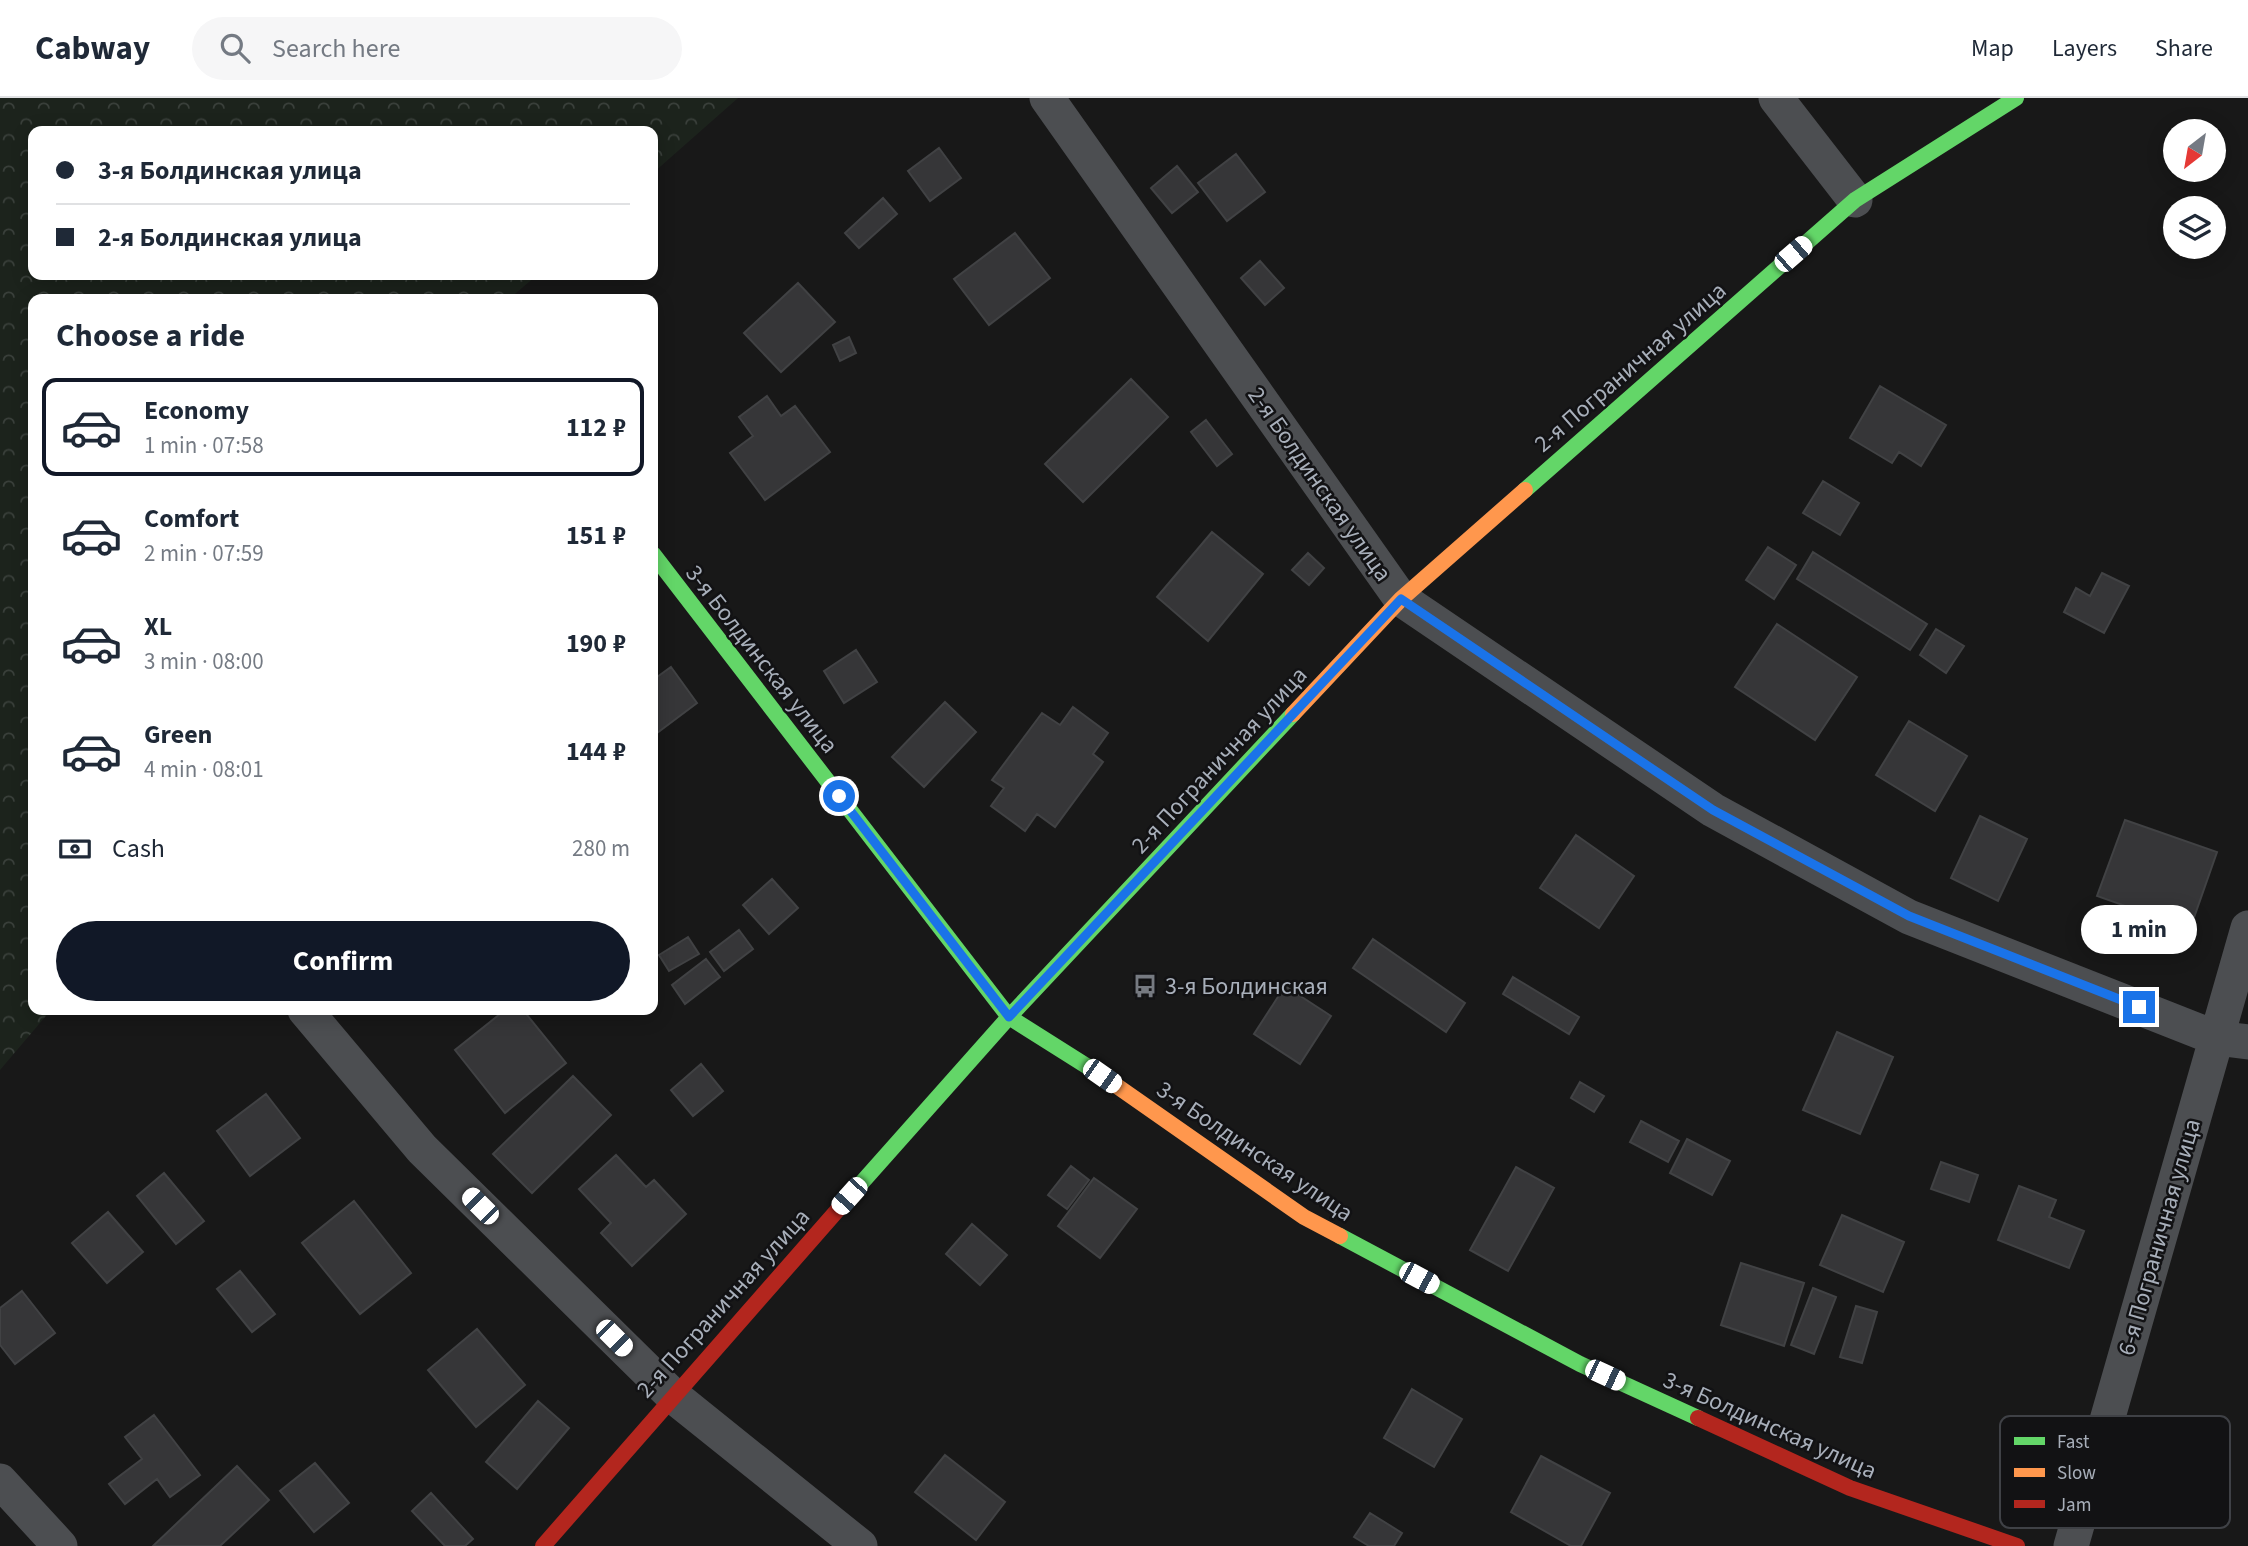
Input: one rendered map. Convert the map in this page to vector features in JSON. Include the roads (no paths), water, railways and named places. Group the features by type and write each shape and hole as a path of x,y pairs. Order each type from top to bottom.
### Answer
{"street":[{"name":"2-я Болдинская улица","path":"1047,98 1401,599 1713,810 1909,916 2232,1040"},
{"path":"1776,98 1855,200"},
{"name":"2-я Пограничная улица","path":"543,1546 671,1395 1009,1017 1401,599 1855,200 2016,98"},
{"name":"3-я Болдинская улица","path":"658,561 1009,1017 1102,1076 1304,1217 1580,1364 1850,1488 2017,1546"},
{"name":"6-я Пограничная улица","path":"2112,1416 2232,1040 2248,928"},
{"path":"309,1015 422,1149 671,1395 860,1546"},
{"path":"0,1481 60,1546"},
{"name":"6-я Пограничная улица","path":"2071,1546 2077,1528"}],"place":[{"name":"3-я Болдинская","path":"1145,986"}]}
